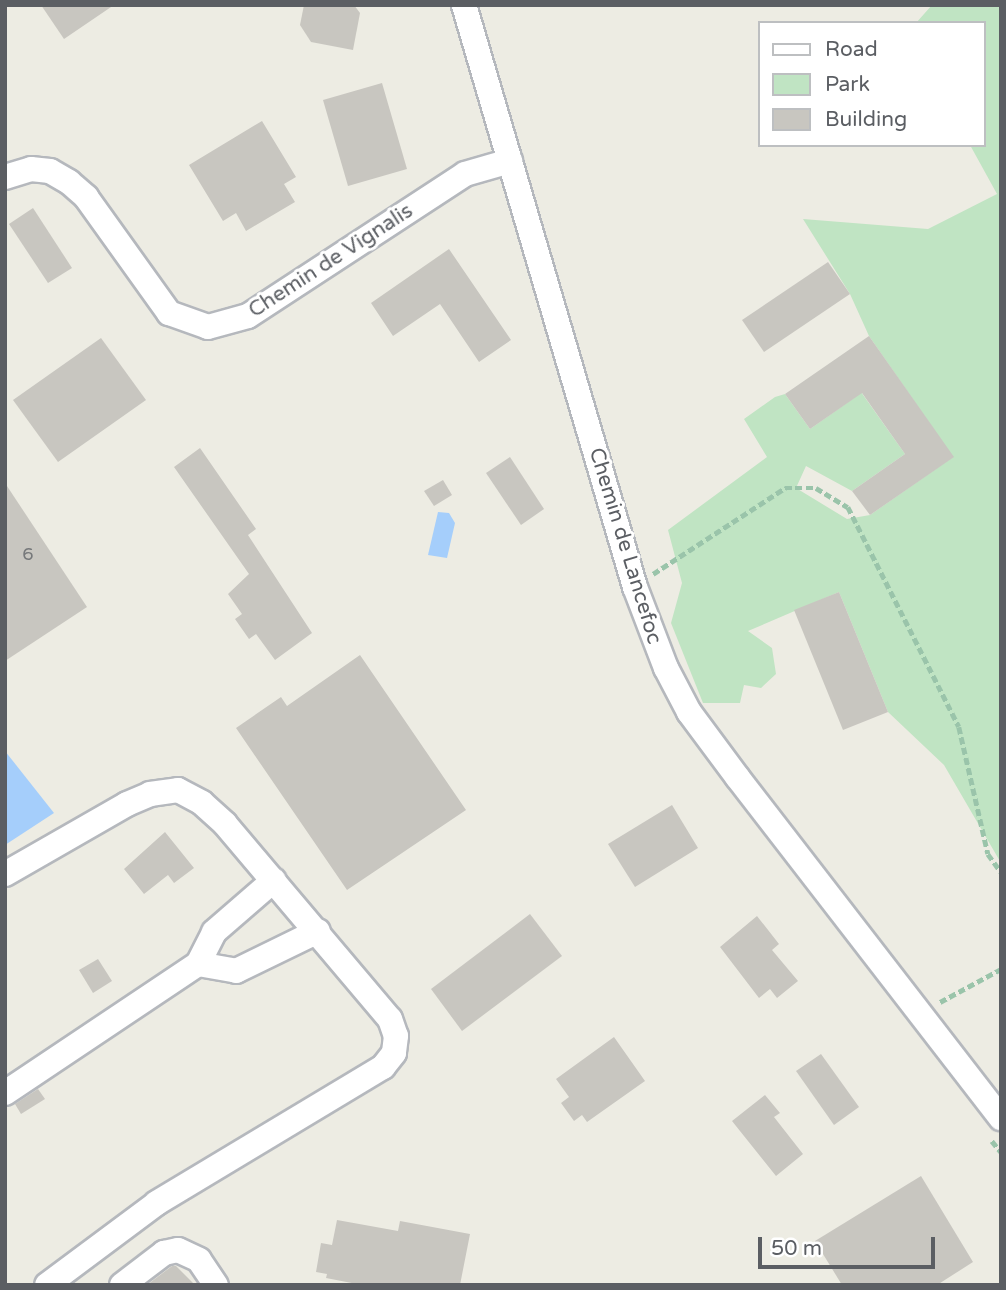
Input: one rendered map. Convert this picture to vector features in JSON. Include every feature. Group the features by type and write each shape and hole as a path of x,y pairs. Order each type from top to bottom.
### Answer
{"street":[{"name":"Chemin de Lancefoc","path":"464,5 653,641 689,712 1001,1118"},
{"name":"Chemin de Vignalis","path":"5,177 31,169 50,171 69,182 86,197 169,313 208,327 248,316 465,174 510,161"},
{"path":"5,874 127,804 150,794 178,790 202,803 225,824 390,1019 396,1036 394,1053 383,1067 157,1203 47,1285"},
{"path":"5,1093 198,964 215,932 274,880"},
{"path":"198,964 236,971 318,931"},
{"path":"122,1285 164,1253 178,1250 200,1260 216,1285"}],"path":[{"path":"635,587 785,488 816,488 848,507 959,727 988,853 1001,872"},
{"path":"919,1013 1001,969"}],"green space":[{"path":"932,5 1001,5 1001,863 944,765 888,712 839,592 748,631 772,648 776,674 761,688 744,685 740,703 703,703 671,623 682,583 668,530 767,457 744,419 775,397 785,394 810,429 854,398 856,385 905,454 852,491 806,466 796,488 847,519 870,515 953,457 869,336 850,294 803,219 928,229 997,194 971,147 985,147 985,21 918,21"}],"water":[{"path":"438,512 449,513 455,523 447,558 428,555"},
{"path":"5,751 54,813 5,845"}],"building":[{"path":"41,5 114,5 64,39"},
{"path":"304,5 354,5 360,13 353,50 311,42 300,25"},
{"path":"382,83 407,169 348,186 323,100"},
{"path":"262,121 296,177 284,184 295,202 246,231 236,213 223,221 189,165"},
{"path":"33,208 72,268 48,283 9,224"},
{"path":"449,249 511,340 479,362 440,304 393,336 371,303"},
{"path":"828,262 850,294 764,352 742,320"},
{"path":"869,336 954,457 870,515 852,491 905,454 862,393 810,429 785,394"},
{"path":"101,338 146,400 58,462 13,400"},
{"path":"200,448 256,529 248,535 312,633 275,660 256,634 249,639 235,619 242,614 228,594 249,574 174,467"},
{"path":"510,457 544,509 521,525 486,473"},
{"path":"443,480 452,495 434,506 424,491"},
{"path":"5,483 87,607 5,661"},
{"path":"839,592 888,712 843,730 794,610"},
{"path":"360,655 466,810 347,890 236,728 281,697 287,706"},
{"path":"672,805 698,848 635,887 608,844"},
{"path":"165,832 194,868 174,883 168,875 144,894 124,869"},
{"path":"530,914 562,956 462,1031 431,989"},
{"path":"757,916 779,944 772,950 798,981 777,998 770,989 759,998 720,947"},
{"path":"98,959 112,981 93,993 79,970"},
{"path":"614,1037 645,1081 587,1122 582,1115 574,1121 561,1103 569,1097 556,1079"},
{"path":"821,1054 859,1107 834,1125 796,1071"},
{"path":"38,1089 45,1099 21,1114 15,1104"},
{"path":"765,1095 780,1113 774,1117 803,1154 776,1176 732,1121"},
{"path":"921,1176 973,1262 937,1285 842,1285 815,1241"},
{"path":"337,1220 398,1231 400,1221 470,1234 460,1285 362,1285 326,1278 327,1274 316,1272 321,1243 332,1245"},
{"path":"172,1266 176,1266 195,1285 147,1285"}]}
